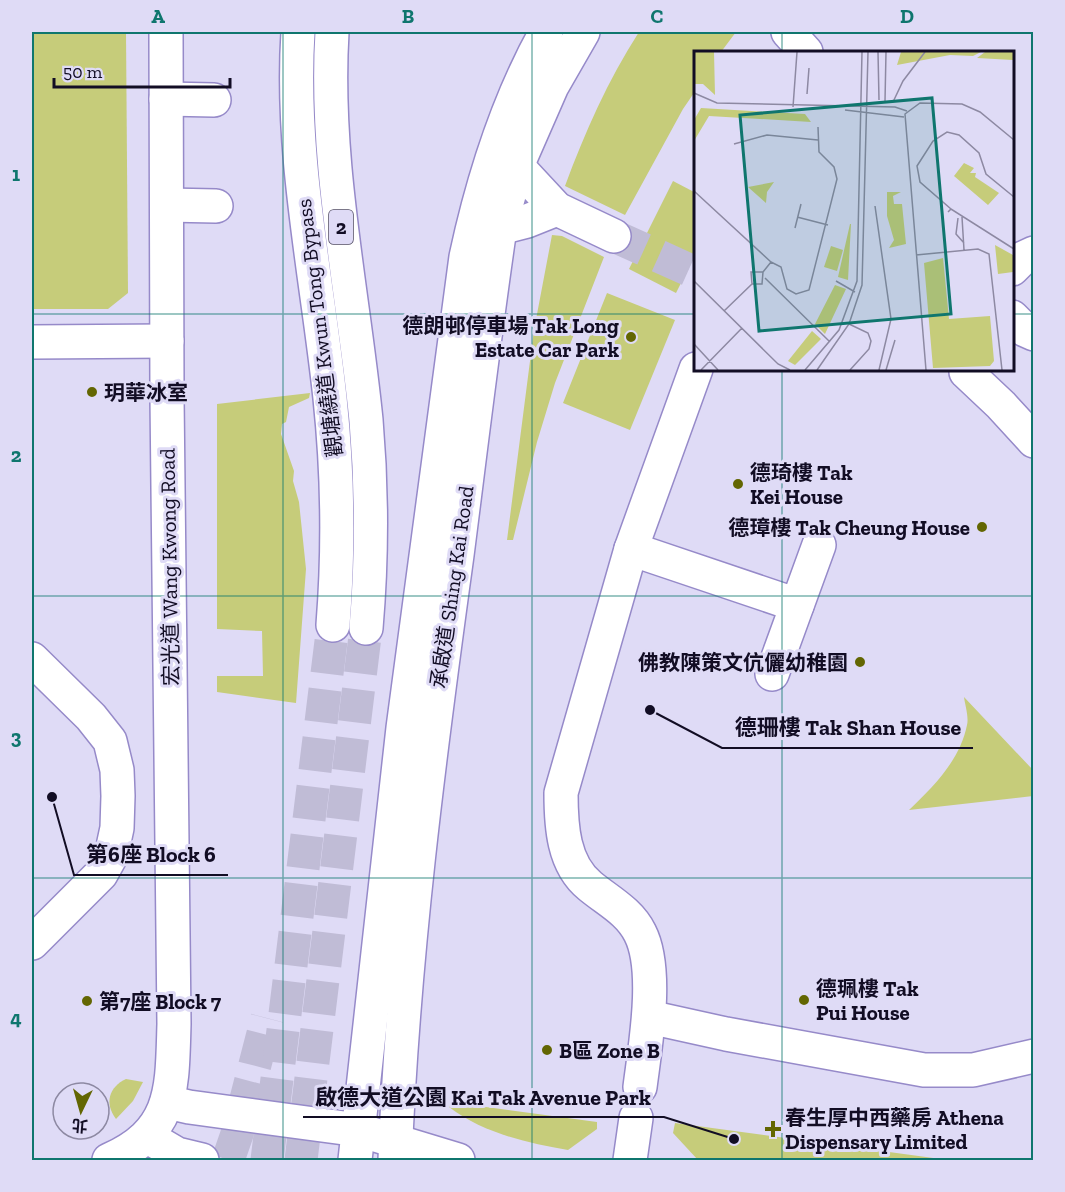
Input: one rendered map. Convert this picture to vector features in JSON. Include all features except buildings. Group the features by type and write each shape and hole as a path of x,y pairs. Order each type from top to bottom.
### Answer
{"main road":[{"name":"宏光道 Wang Kwong Road","path":"148,1137 161,1118 167,1102 173,1065 174,1024 166,32"},
{"name":"觀塘繞道 Kwun Tong Bypass","path":"298,32 297,122 300,163 330,396 335,466 336,578 333,625"},
{"name":"觀塘繞道 Kwun Tong Bypass","path":"332,32 330,103 334,159 360,369 369,468 371,553 366,628"},
{"name":"承啟道 Shing Kai Road","path":"357,1145 403,728 466,256 477,204 492,158 524,75 546,32"},
{"name":"承啟道 Shing Kai Road","path":"395,1151 406,969 420,837 500,228 517,166 552,86 583,32"},
{"path":"788,32 805,51"},
{"path":"166,99 214,100"},
{"path":"517,166 557,209 614,236"},
{"path":"167,205 216,206"},
{"path":"500,228 527,221 557,209"},
{"path":"1014,267 1023,258 1034,253"},
{"path":"32,342 167,341"},
{"path":"630,1161 649,1017 646,953 640,933 623,910 588,885 573,865 561,824 561,793 631,549 696,370"},
{"path":"963,370 1001,405 1034,441"},
{"path":"772,674 819,545"},
{"path":"631,549 797,605"},
{"path":"32,659 91,717 110,741 117,770 118,796 117,828 111,856 101,874 32,943"},
{"path":"649,1017 726,1034 924,1070 973,1070 1034,1056"},
{"path":"167,1102 357,1145 458,1161"},
{"path":"109,1161 148,1137 177,1154 202,1161"}],"green space":[{"path":"32,32 126,32 128,293 108,309 32,309"},
{"path":"639,32 736,32 722,51 694,51 694,93 625,215 565,186 598,107"},
{"path":"673,181 694,192 694,257 676,293 629,269"},
{"path":"552,235 562,236 604,257 555,383 537,442 513,540 507,540 534,330"},
{"path":"607,293 675,320 630,430 563,403"},
{"path":"310,393 309,398 289,407 286,422 282,424 281,434 294,471 293,481 299,502 306,569 296,703 217,692 217,676 263,676 262,631 217,629 217,404"},
{"path":"964,697 1033,770 1033,796 909,810 945,772 964,738 967,715"},
{"path":"126,1079 143,1082 133,1101 116,1119 111,1110 111,1094 120,1082"},
{"path":"449,1102 597,1122 597,1129 568,1150 506,1136 476,1124 449,1107"},
{"path":"675,1123 948,1160 698,1160 673,1133"}],"tunnel":[{"path":"614,236 694,272"},
{"path":"267,1160 333,625"},
{"path":"301,1160 366,628"},
{"path":"228,1160 267,1018"}],"place":[{"name":"德朗邨停車場 Tak Long Estate Car Park","path":"631,337"},
{"name":"玥華冰室","path":"92,392"},
{"name":"德琦樓 Tak Kei House","path":"738,484"},
{"name":"德璋樓 Tak Cheung House","path":"982,527"},
{"name":"佛教陳策文伉儷幼稚園","path":"860,662"},
{"name":"德珊樓 Tak Shan House","path":"650,710"},
{"name":"第6座 Block 6","path":"52,797"},
{"name":"德珮樓 Tak Pui House","path":"804,1000"},
{"name":"第7座 Block 7","path":"87,1001"},
{"name":"B區 Zone B","path":"547,1050"},
{"name":"春生厚中西藥房 Athena Dispensary Limited","path":"773,1129"},
{"name":"啟德大道公園 Kai Tak Avenue Park","path":"734,1139"}]}
